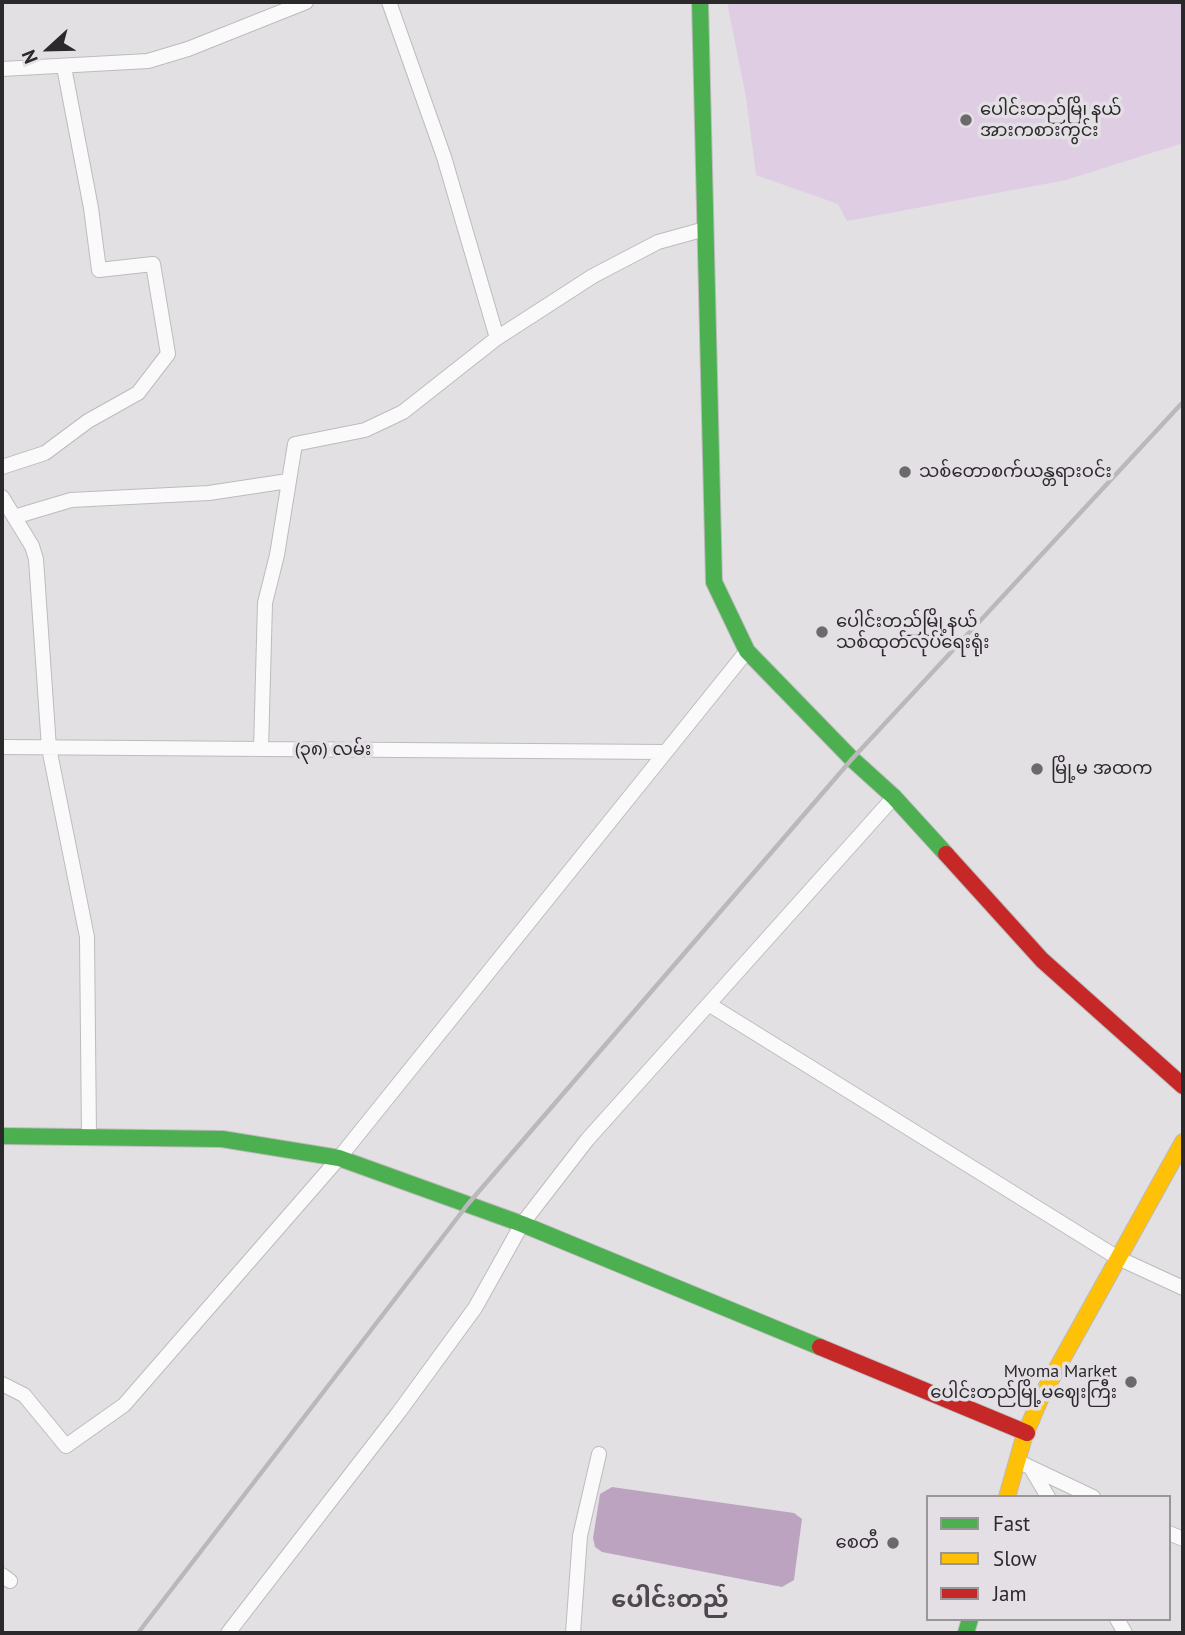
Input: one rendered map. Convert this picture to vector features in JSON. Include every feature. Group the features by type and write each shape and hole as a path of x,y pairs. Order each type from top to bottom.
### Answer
{"main road":[{"path":"700,2 714,582 747,651 852,759 894,797 1042,960 1183,1086"},
{"path":"2,1136 222,1139 339,1158 522,1223 1027,1433"},
{"path":"1008,1495 1024,1464 1027,1433 1041,1397 1183,1142"}],"street":[{"path":"2,69 148,61 188,49 306,2"},
{"path":"389,2 444,158 497,338"},
{"path":"2,467 45,453 88,421 138,393 168,354 153,264 99,270 91,208 64,67"},
{"path":"261,749 265,603 277,555 295,444 365,430 403,412 497,338 593,276 658,242 705,229"},
{"path":"14,517 71,500 209,492 288,481"},
{"path":"2,497 36,559 49,748 87,937 89,1136"},
{"path":"2,1384 24,1395 66,1446 124,1405 339,1158 747,651"},
{"name":"(၃၈) လမ်း","path":"2,747 665,752"},
{"path":"228,1633 460,1329 522,1223 587,1140 894,797"},
{"path":"710,1005 1118,1258 1183,1288"},
{"path":"573,1633 580,1536 599,1454"},
{"path":"1024,1464 1047,1495"},
{"path":"1024,1464 1089,1495"}],"shaded area":[{"name":"‌ပေါင်းတည်မြို့နယ် အားကစားကွင်း","path":"727,2 1183,2 1183,143 1066,180 847,221 838,204 756,175 746,97"},
{"path":"612,1487 794,1513 802,1519 794,1580 782,1587 602,1552 595,1547 593,1538 600,1494"}],"railway":[{"path":"138,1633 468,1204 852,759 1183,402"}],"traffic: fast":[{"path":"700,2 714,582 747,651 852,759 894,797 946,854"},
{"path":"2,1136 222,1139 339,1158 522,1224 820,1347"},
{"path":"966,1633 969,1621"}],"traffic: slow":[{"path":"1008,1495 1024,1437 1041,1397 1183,1142"}],"traffic: jam":[{"path":"946,854 1042,960 1183,1086"},
{"path":"820,1347 1027,1433"}],"place":[{"name":"‌ပေါင်းတည်မြို့နယ် အားကစားကွင်း","path":"966,120"},
{"name":"သစ်တောစက်ယန္တရားဝင်း","path":"905,472"},
{"name":"ပေါင်းတည်မြို့နယ် သစ်ထုတ်လုပ်ရေးရုံး","path":"822,632"},
{"name":"မြို့မ အထက","path":"1037,769"},
{"name":"Myoma Market ပေါင်းတည်မြို့မဈေးကြီး","path":"1131,1382"},
{"name":"စေတီ","path":"893,1543"}],"district":[{"name":"ပေါင်းတည်","path":"670,1600"}]}
